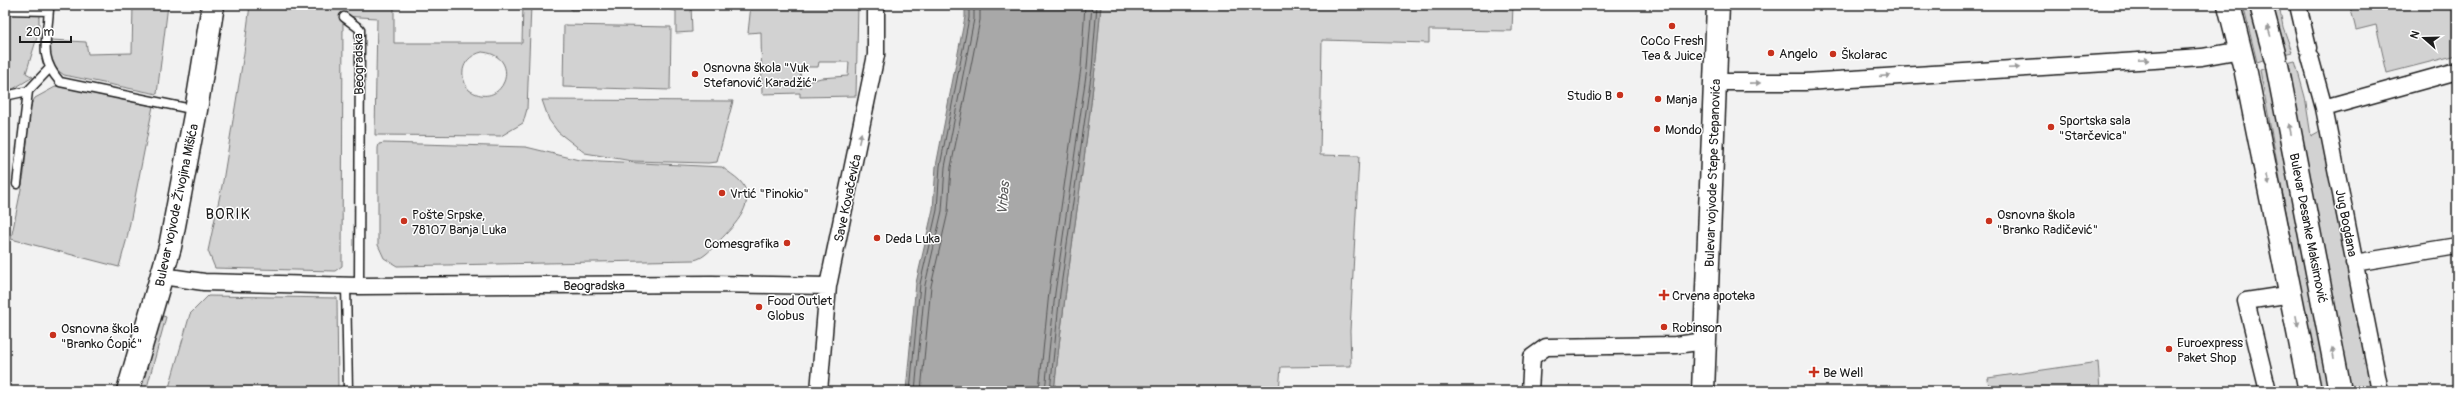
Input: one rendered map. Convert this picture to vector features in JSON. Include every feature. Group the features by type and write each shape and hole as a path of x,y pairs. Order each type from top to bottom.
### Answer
{"street":[{"name":"Bulevar vojvode Živojina Mišića","path":"128,391 170,247 196,110 213,5"},
{"name":"Save Kovačevića","path":"819,391 828,286 876,55 876,5"},
{"name":"Bulevar vojvode Stepe Stepanovića","path":"1703,391 1718,5"},
{"path":"2229,5 2244,63 2292,294 2310,391"},
{"name":"Bulevar Desanke Maksimović","path":"2260,5 2276,61 2340,391"},
{"name":"Jug Bogdana","path":"2298,5 2324,108 2380,391"},
{"path":"1716,82 1805,82 2202,57 2244,63"},
{"path":"2324,108 2457,71"},
{"path":"2354,263 2457,246"},
{"name":"Beogradska","path":"162,276 204,282 353,285 712,284 828,286"},
{"path":"2268,391 2246,301 2292,294"},
{"path":"1530,391 1532,357 1546,347 1676,345 1704,341"}],"lane":[{"path":"5,10 49,8 45,54 49,69 28,91 5,96"},
{"name":"Beogradska","path":"344,17 360,29 353,285"},
{"name":"Bulevar vojvode Živojina Mišića","path":"49,69 60,82 196,110"},
{"path":"17,184 28,91"},
{"path":"348,391 353,285"}],"shaded area":[{"path":"5,5 39,5 39,31 26,73 33,77 13,89 5,90"},
{"path":"133,5 168,5 157,94 64,75 52,66 49,53 52,40 86,42 88,54 132,53"},
{"path":"250,5 394,5 394,43 522,43 523,5 531,5 527,109 523,123 501,136 375,135 377,18 343,16 342,266 335,271 215,268 208,251 223,181 244,53","holes":["482,52 495,55 503,62 506,71 504,81 500,89 492,94 481,95 469,90 463,78 466,62 475,54"]},
{"path":"571,5 622,5 622,8 571,10"},
{"path":"629,5 691,5 692,32 676,33 676,11 662,8 629,8"},
{"path":"751,5 771,5 772,7 858,5 856,96 800,97 800,93 762,94 761,32 748,33","holes":["819,62 849,62 848,76 821,78 802,83 801,89 800,67 818,67"]},
{"path":"1101,5 1513,5 1512,31 1429,30 1429,43 1322,40 1320,155 1359,156 1350,331 1351,366 1281,367 1279,391 1054,391 1065,294 1097,53"},
{"path":"2243,5 2251,5 2266,59 2257,62"},
{"path":"2270,5 2279,5 2283,27 2292,52 2284,54"},
{"path":"2350,5 2457,5 2457,55 2387,73 2376,25 2356,30"},
{"path":"564,25 671,27 670,90 563,87"},
{"path":"2295,61 2305,97 2311,136 2320,131 2372,391 2347,391 2287,63"},
{"path":"2268,68 2329,391 2319,391 2260,70"},
{"path":"57,86 153,106 127,238 119,267 11,239 24,174 30,106 35,98"},
{"path":"542,100 733,101 717,162 708,163 632,161 585,153 558,132 549,120"},
{"path":"379,144 526,147 579,160 722,167 740,181 745,189 747,197 746,205 732,228 705,255 694,260 397,266 384,258 378,245 378,148"},
{"path":"208,296 337,298 338,391 168,391 190,314"},
{"path":"163,316 166,317 146,391 140,391 160,318"},
{"path":"2098,362 2100,391 1989,391 1988,378"}],"water":[{"name":"Vrbas","path":"965,5 1101,5 1097,53 1065,294 1054,391 906,391 916,283 933,209 936,166 965,17"}],"place":[{"name":"CoCo Fresh Tea & Juice","path":"1672,26"},
{"name":"Angelo","path":"1771,53"},
{"name":"Školarac","path":"1833,54"},
{"name":"Osnovna škola \"Vuk Stefanović Karadžić\"","path":"695,74"},
{"name":"Studio B","path":"1620,95"},
{"name":"Manja","path":"1658,99"},
{"name":"Sportska sala \"Starčevica\"","path":"2051,127"},
{"name":"Mondo","path":"1657,129"},
{"name":"Vrtić \"Pinokio\"","path":"722,193"},
{"name":"Pošte Srpske, 78107 Banja Luka","path":"404,221"},
{"name":"Osnovna škola \"Branko Radičević\"","path":"1989,221"},
{"name":"Deda Luka","path":"877,238"},
{"name":"Comesgrafika","path":"787,243"},
{"name":"Crvena apoteka","path":"1664,295"},
{"name":"Food Outlet Globus","path":"759,307"},
{"name":"Robinson","path":"1664,327"},
{"name":"Osnovna škola \"Branko Ćopić\"","path":"53,335"},
{"name":"Euroexpress Paket Shop","path":"2169,349"},
{"name":"Be Well","path":"1814,372"}],"district":[{"name":"BORIK","path":"228,214"}]}
